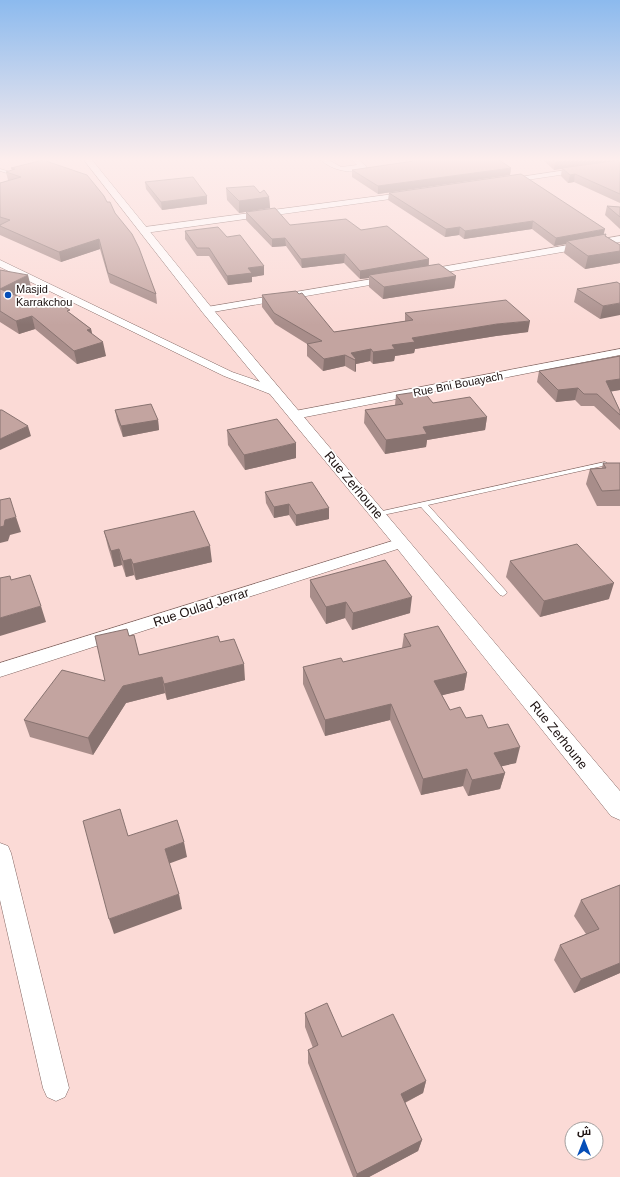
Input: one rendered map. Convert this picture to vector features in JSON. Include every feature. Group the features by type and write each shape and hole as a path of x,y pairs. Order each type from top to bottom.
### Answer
{"street":[{"name":"Rue Zerhoune","path":"134,215 207,310 378,514 620,809"},
{"path":"146,230 255,215"},
{"path":"416,274 620,239"},
{"path":"602,242 614,248"},
{"path":"0,263 228,374 274,391"},
{"path":"207,310 400,277"},
{"name":"Rue Bni Bouayach","path":"295,415 620,352"},
{"name":"Rue Oulad Jerrar","path":"0,670 402,543"},
{"path":"0,853 56,1088"}],"lane":[{"path":"378,514 605,464"},
{"path":"423,504 503,593"}],"building":[{"path":"0,215 117,215 132,234 139,248 156,294 108,273 99,239 59,252 0,226 10,220 0,217"},
{"path":"249,215 281,215 290,225 346,219 361,230 387,226 429,259 360,271 345,254 301,259 285,238 272,239"},
{"path":"424,215 584,215 605,229 556,238 533,221 465,231 460,227 446,229"},
{"path":"218,227 227,237 240,235 264,266 248,268 252,273 227,276 209,248 197,248 185,231"},
{"path":"606,234 605,236 620,245 620,251 588,256 567,241"},
{"path":"439,264 456,276 384,287 369,275"},
{"path":"0,270 28,275 0,289"},
{"path":"617,282 620,284 620,303 603,306 577,289"},
{"path":"0,289 37,304 51,299 70,310 67,311 91,329 87,330 103,342 74,351 32,316 16,321 0,311"},
{"path":"296,291 299,294 302,293 334,332 413,320 405,313 506,300 530,321 497,324 412,338 415,342 392,345 395,349 373,352 371,349 351,353 356,359 355,360 345,355 324,359 307,344 322,341 274,313 262,295"},
{"path":"620,356 620,379 606,381 620,411 620,415 597,394 584,394 578,388 558,390 539,371"},
{"path":"423,391 433,403 470,397 487,417 423,427 427,434 386,440 365,410 403,404 396,395"},
{"path":"151,404 158,420 121,426 115,410"},
{"path":"0,410 2,410 28,426 0,439"},
{"path":"277,419 296,443 244,455 227,430"},
{"path":"603,463 620,463 620,490 602,491 590,469 606,468"},
{"path":"312,482 329,508 296,515 289,504 274,507 265,492"},
{"path":"10,498 16,517 5,520 4,526 0,527 0,500"},
{"path":"194,511 210,546 133,564 131,559 123,561 119,549 111,551 104,531"},
{"path":"577,544 614,583 544,601 510,561"},
{"path":"385,560 412,597 353,613 346,602 326,607 310,580"},
{"path":"30,575 41,606 0,618 0,578 10,576 11,580"},
{"path":"438,626 467,673 434,681 450,710 460,707 466,718 482,715 488,728 508,724 520,747 494,753 505,773 472,780 467,769 423,779 391,704 325,720 303,667 341,658 343,662 411,646 404,634"},
{"path":"127,629 129,636 134,635 139,655 218,636 220,642 234,639 244,664 164,684 162,677 123,686 88,738 24,720 62,670 105,681 95,636"},
{"path":"120,809 128,836 177,820 184,842 165,849 179,894 109,919 83,821"},
{"path":"620,885 620,963 581,979 560,945 599,929 581,900"},
{"path":"327,1003 342,1037 393,1014 426,1081 401,1094 422,1140 357,1174 308,1050 318,1045 305,1013"}],"place":[{"name":"Masjid Karrakchou","path":"8,295"}]}
